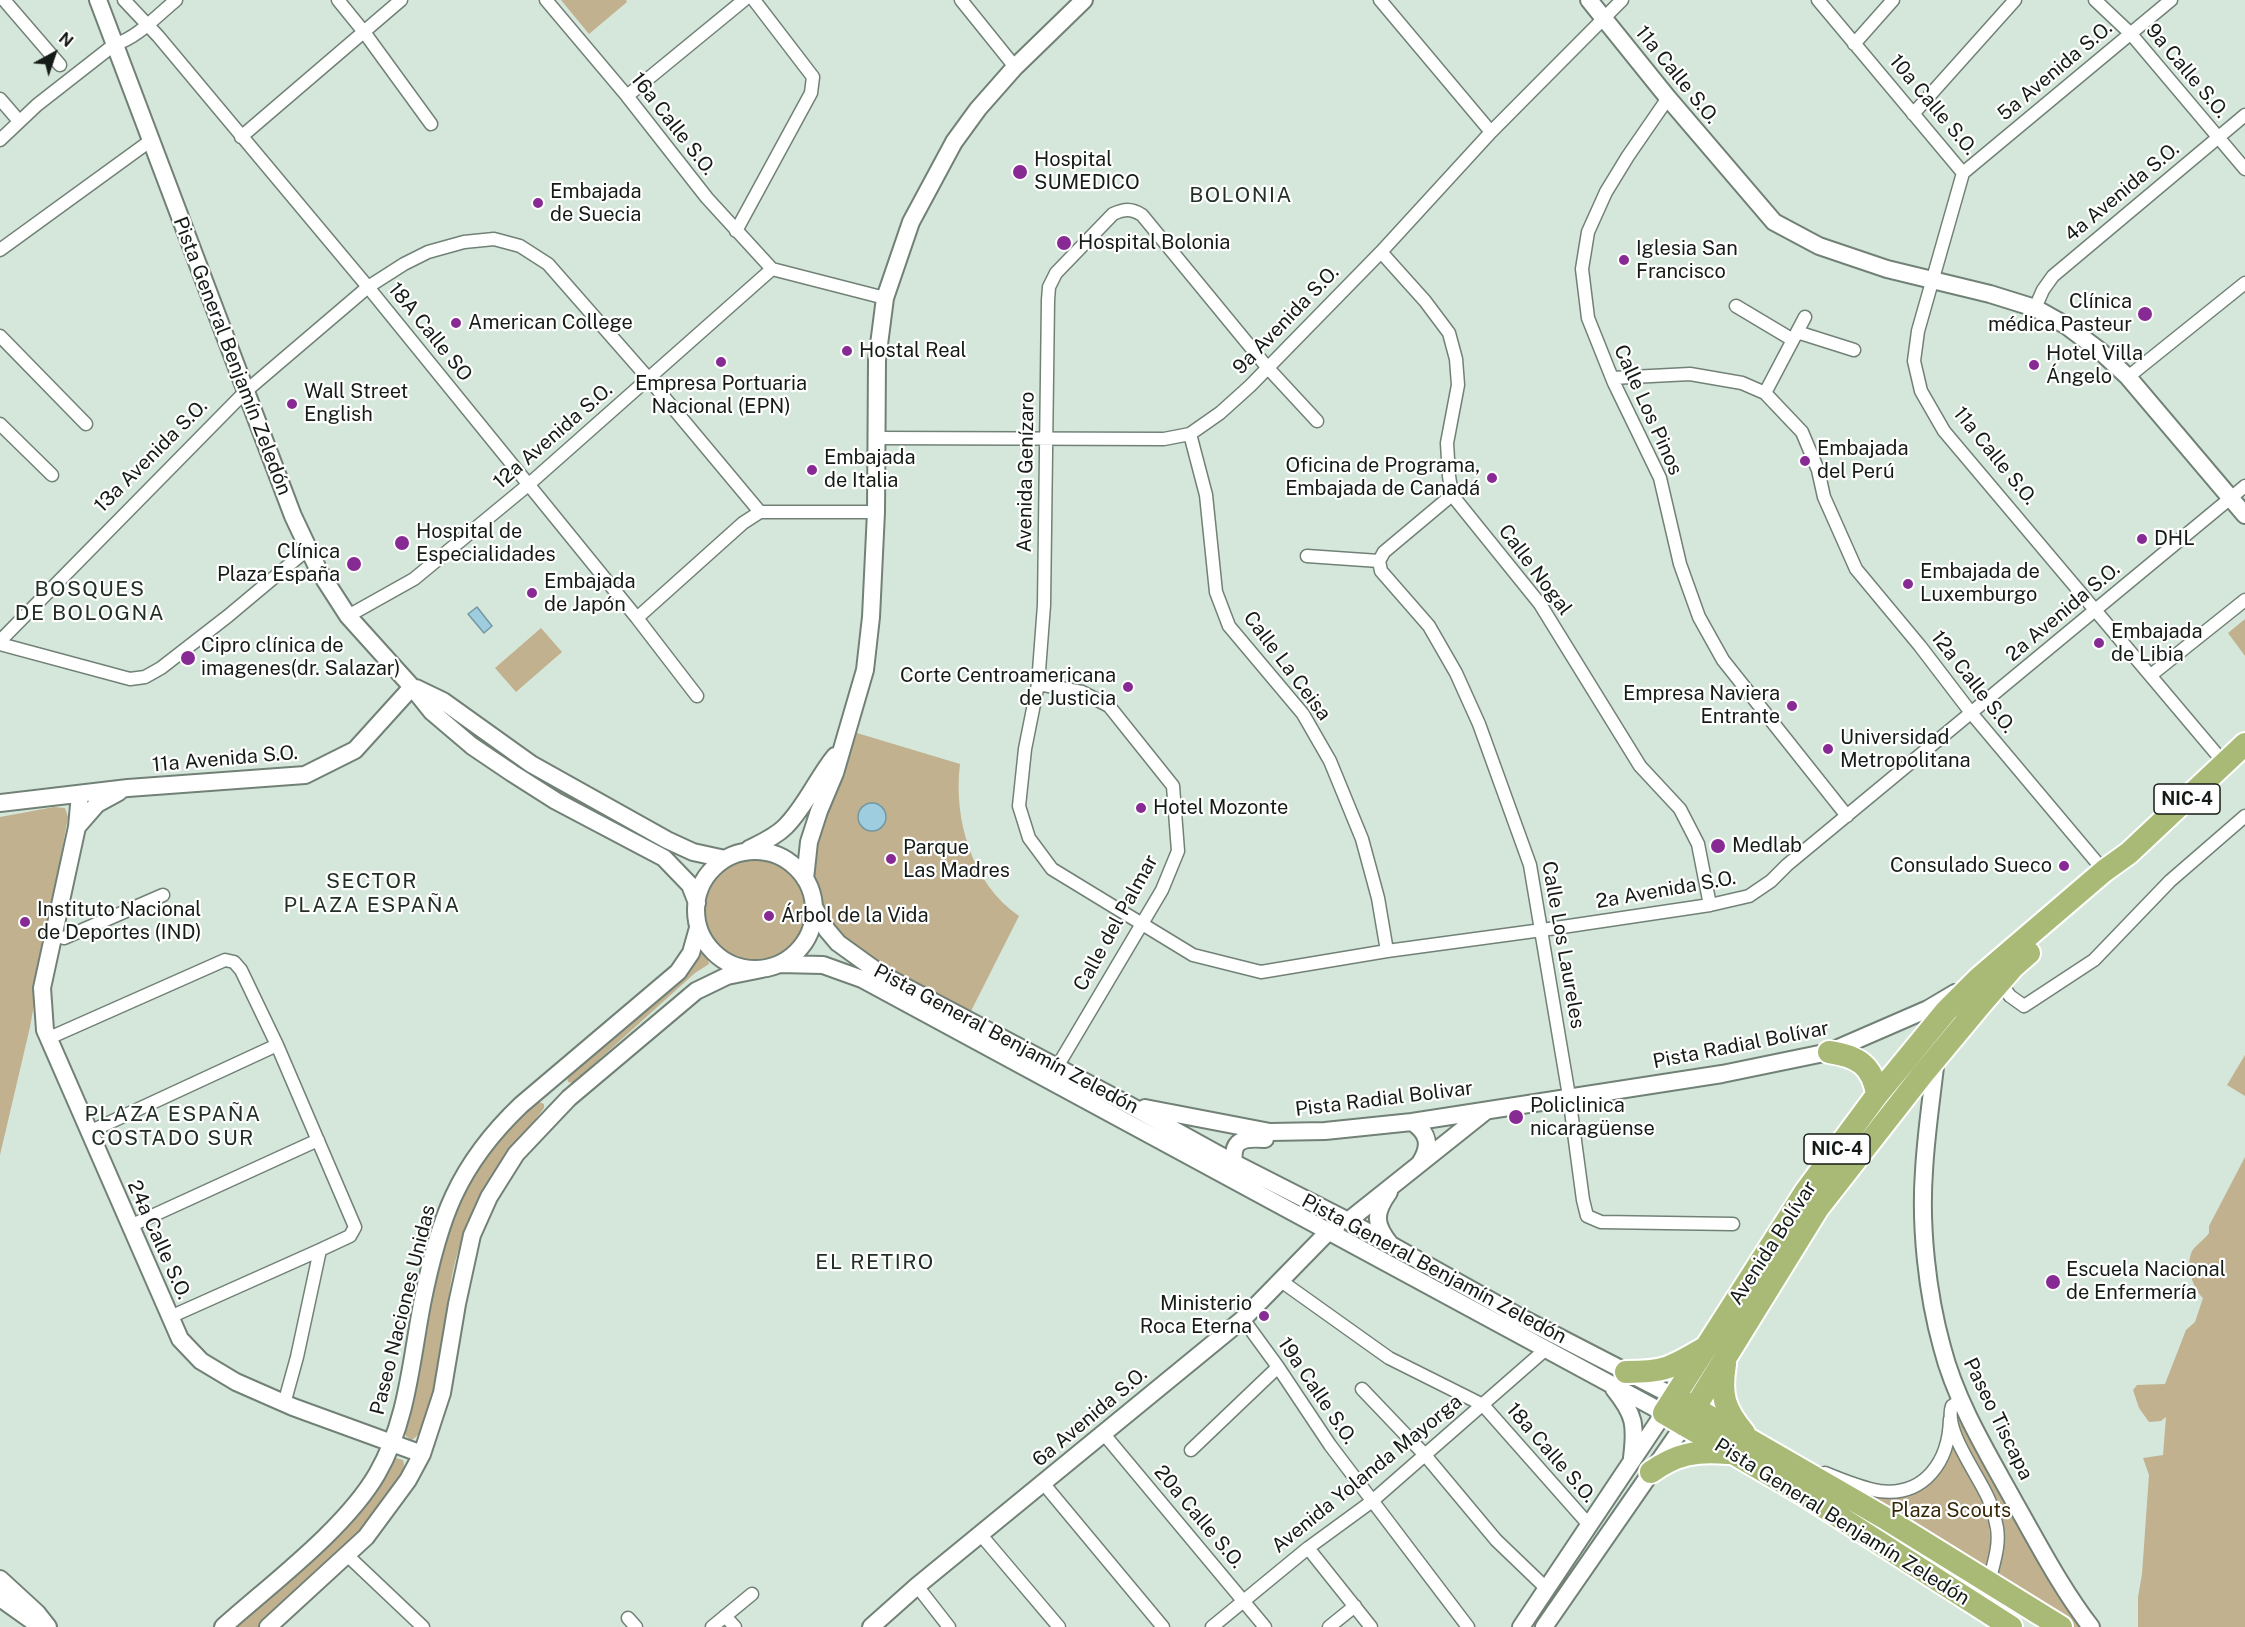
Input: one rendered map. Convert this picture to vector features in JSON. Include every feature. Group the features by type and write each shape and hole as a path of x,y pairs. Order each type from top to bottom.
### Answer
{"highway":[{"name":"Avenida Bolívar","path":"1670,1405 1806,1191 1877,1095 1946,1011 1990,976 2104,871 2129,853 2245,744"},
{"name":"Avenida Bolívar","path":"1690,1417 1818,1208 1929,1066 1990,976 2013,967 2112,879 2129,853"},
{"path":"2085,903 2091,893 2106,879 2104,871"},
{"path":"1829,1052 1857,1059 1868,1069 1875,1080 1877,1095"},
{"path":"1618,1378 1655,1372 1676,1365 1707,1347"},
{"path":"1641,1467 1667,1462 1692,1453 1741,1446 1724,1400 1722,1383 1725,1360"},
{"name":"Pista General Benjamín Zeledón","path":"1670,1405 1741,1446 1805,1495 2011,1627"},
{"name":"Pista General Benjamín Zeledón","path":"1741,1446 1776,1455 1883,1517 2061,1627"},
{"path":"1989,1583 1989,1591 1993,1600 2022,1627"}],"main road":[{"name":"Pista General Benjamín Zeledón","path":"98,0 293,516 319,572 348,616 432,712 472,746 556,801 664,858 690,885 697,903"},
{"path":"805,879 809,842 836,770 865,670 872,617 876,512 876,360 885,298 911,222 930,183 960,134 978,109 1015,67 1084,0"},
{"name":"11a Calle S.O.","path":"1589,0 1668,99 1774,222 1820,246 1887,269 1933,280"},
{"path":"1933,280 2035,308 2075,332 2128,377 2245,515"},
{"name":"Pista General Benjamín Zeledón","path":"412,687 443,701 531,764 667,840 693,852 725,859"},
{"name":"11a Avenida S.O.","path":"80,794 128,788 305,775 356,750 412,687"},
{"path":"762,969 743,968 726,961 712,949 698,928 697,903 706,878 725,859 769,839 785,828 806,801 826,768 842,749"},
{"path":"76,828 97,804 128,788"},
{"path":"0,803 80,794"},
{"name":"24a Calle S.O.","path":"80,794 76,828 42,988 45,1030 180,1339 201,1362 236,1382 284,1404 422,1454"},
{"path":"268,1627 348,1556 385,1514 422,1454 442,1393 472,1234 489,1197 516,1154 569,1098 696,991 727,976 779,964 798,951 807,938 813,923 814,908 812,893 805,879 794,866 778,856 760,851 743,852"},
{"name":"Pista General Benjamín Zeledón","path":"814,908 838,943 881,974 1129,1105 1297,1216 1546,1349 1618,1378"},
{"name":"Paseo Naciones Unidas","path":"223,1627 327,1535 362,1496 377,1474 391,1444 407,1395 422,1303 441,1228 464,1174 482,1146 521,1105 678,972 691,953 698,928"},
{"name":"Pista General Benjamín Zeledón","path":"779,964 808,963 837,969 862,979 1038,1076 1229,1170 1348,1221 1618,1378 1670,1405"},
{"name":"Pista Radial Bolívar","path":"1496,1107 1722,1074 1829,1052 1928,1009 1990,976"},
{"path":"936,1019 961,1025 1045,1068 1051,1070 1057,1067"},
{"name":"Paseo Tiscapa","path":"1929,1066 1923,1210 1930,1289 1941,1347 1961,1400 1995,1466 2066,1592 2091,1627"},
{"path":"1038,1076 1047,1071 1055,1073 1109,1101 1129,1105"},
{"name":"Pista Radial Bolivar","path":"1129,1105 1270,1132 1325,1131 1412,1122 1496,1107"},
{"name":"Pista Radial Bolivar","path":"1348,1221 1478,1117 1496,1107"},
{"path":"1412,1122 1422,1130 1427,1141 1427,1149 1420,1164"},
{"path":"1325,1131 1290,1140 1244,1138 1236,1146 1229,1170 1235,1172 1244,1181 1328,1223 1348,1221"},
{"path":"1390,1245 1380,1231 1377,1218 1382,1203 1395,1184"},
{"path":"1274,1196 1297,1216"},
{"path":"1328,1232 1336,1228 1347,1230 1413,1264 1434,1270"},
{"name":"6a Avenida S.O.","path":"871,1627 917,1586 1243,1319 1328,1232"},
{"path":"1618,1378 1633,1418 1641,1467"},
{"name":"Avenida Bolívar","path":"1544,1627 1590,1564 1641,1467 1670,1405"},
{"name":"Avenida Bolívar","path":"1521,1627 1590,1526 1641,1467 1690,1417"},
{"path":"0,1579 37,1613 48,1627"},
{"path":"0,1598 42,1627"}],"street":[{"path":"4,0 60,65"},
{"name":"18A Calle SO","path":"124,0 148,24 368,287 637,618 697,696"},
{"path":"0,140 19,121 115,44 121,43 148,24 176,0"},
{"path":"338,0 431,124"},
{"path":"241,137 401,0"},
{"name":"16a Calle S.O.","path":"546,0 627,96 707,198 772,269"},
{"path":"627,96 744,0"},
{"path":"736,231 811,93 813,77 754,0"},
{"path":"961,0 1015,67"},
{"name":"9a Avenida S.O.","path":"876,438 1164,439 1190,434 1220,413 1250,386 1381,252 1491,132 1622,0"},
{"name":"10a Calle S.O.","path":"1818,0 1963,173 1933,280"},
{"path":"1854,44 1893,0"},
{"path":"1912,114 2015,0"},
{"name":"9a Calle S.O.","path":"2095,0 2131,34 2245,170"},
{"name":"5a Avenida S.O.","path":"1963,173 2171,0"},
{"path":"1382,1 1491,132"},
{"path":"0,99 19,121"},
{"name":"Calle Los Pinos","path":"1668,99 1622,165 1606,192 1588,232 1582,269 1588,318 1612,378 1660,478 1680,564 1699,617 1723,660 1848,816"},
{"name":"4a Avenida S.O.","path":"2035,308 2043,290 2053,276 2245,115"},
{"path":"0,250 150,141"},
{"name":"Avenida Genízaro","path":"1142,922 1052,868 1029,838 1019,806 1024,749 1038,684 1044,605 1049,287 1056,273 1098,227 1113,214 1125,209 1135,210 1142,215 1267,367"},
{"name":"13a Avenida S.O.","path":"0,642 246,391 368,287 428,252 464,242 494,239 520,246 548,264 648,378 760,512"},
{"path":"1306,556 1379,561 1384,552 1452,495 1447,443 1458,385 1456,359 1449,333 1425,301 1381,252"},
{"path":"772,269 885,298"},
{"name":"12a Avenida S.O.","path":"348,616 414,579 528,486 772,269"},
{"name":"11a Calle S.O.","path":"1933,280 1917,341 1914,362 1921,391 1944,431 2225,764"},
{"path":"2128,377 2245,283"},
{"path":"1736,306 1795,336 1854,350"},
{"path":"1764,393 1805,317"},
{"path":"0,336 86,424"},
{"path":"1267,367 1317,421"},
{"name":"12a Calle S.O.","path":"1612,378 1690,374 1742,383 1764,393 1802,432 1818,470 1824,497 1856,569 1920,646 1972,714 2104,871"},
{"path":"0,424 52,475"},
{"name":"Calle La Ceisa","path":"1190,434 1206,495 1216,592 1222,609 1229,626 1303,714 1330,760 1362,839 1378,898 1387,951"},
{"name":"2a Avenida S.O.","path":"1142,922 1193,955 1261,972 1387,951 1710,905 1749,896 1772,881 1787,865 2245,486"},
{"name":"Calle Nogal","path":"1452,495 1540,604 1640,766 1680,809 1698,844 1710,905"},
{"path":"637,618 743,523 760,512 782,510 876,512"},
{"path":"0,642 130,679 145,677 161,668 228,616 308,549"},
{"name":"Calle Los Laureles","path":"1379,561 1381,572 1429,626 1456,673 1479,724 1530,865 1569,1096 1582,1200 1587,1216 1600,1222 1733,1224"},
{"path":"2151,675 2245,600"},
{"name":"Calle del Palmar","path":"1038,684 1082,692 1109,706 1173,786 1178,851 1162,890 1057,1067"},
{"path":"1990,976 2024,1006 2094,960 2170,881 2245,816"},
{"path":"52,935 64,938 163,896"},
{"path":"49,1038 225,960 234,962 241,970 277,1045 356,1227 350,1236 170,1317"},
{"path":"89,1132 277,1045"},
{"path":"130,1226 318,1140"},
{"path":"284,1404 297,1357 320,1250"},
{"path":"1281,1281 1389,1358 1483,1405"},
{"name":"19a Calle S.O.","path":"1243,1319 1371,1502 1468,1627"},
{"name":"Avenida Yolanda Mayorga","path":"1212,1627 1308,1548 1371,1502 1546,1349"},
{"path":"1191,1450 1278,1367"},
{"path":"1362,1389 1425,1455 1496,1540 1548,1589"},
{"path":"1776,1455 1876,1491 1904,1490 1927,1478 1939,1463 1950,1437 1952,1406 1961,1400"},
{"name":"18a Calle S.O.","path":"1483,1405 1590,1526"},
{"path":"1950,1419 1957,1438 1989,1499 1995,1518 1997,1549 1989,1583"},
{"name":"20a Calle S.O.","path":"1103,1433 1244,1599 1265,1627"},
{"path":"1043,1483 1163,1627"},
{"path":"981,1535 1059,1627"},
{"path":"1308,1548 1371,1627"},
{"path":"348,1556 416,1625"},
{"path":"917,1586 949,1627"},
{"path":"711,1627 752,1594"},
{"path":"1329,1627 1355,1606"},
{"path":"725,1616 735,1627"}],"green space":[{"path":"561,0 626,0 627,2 589,34"},
{"path":"2245,619 2245,656 2228,633"},
{"path":"541,628 562,652 516,692 495,668"},
{"name":"Parque Las Madres","path":"847,730 960,764 960,806 969,849 989,886 1003,903 1019,916 967,1019 849,952 814,907 812,893 805,879"},
{"name":"Instituto Nacional de Deportes (IND)","path":"54,807 65,808 68,817 30,1027 0,1155 0,817"},
{"path":"755,859 774,863 791,874 802,891 806,910 802,929 791,946 774,957 755,961 736,957 719,946 708,929 704,910 708,891 719,874 736,863"},
{"path":"699,951 708,958 709,964 695,973 573,1083 568,1082 567,1077 610,1040"},
{"path":"2245,1055 2245,1096 2227,1085"},
{"path":"539,1102 544,1104 544,1108 494,1173 469,1220 453,1271 433,1396 420,1432 411,1440 404,1431 420,1368 437,1255 448,1222 494,1140"},
{"path":"2245,1157 2245,1627 2138,1627 2138,1597 2142,1574 2149,1475 2143,1458 2163,1455 2166,1417 2161,1421 2149,1422 2139,1408 2133,1390 2137,1385 2165,1384 2186,1330 2195,1322 2203,1298 2196,1289 2191,1276 2190,1257 2192,1251 2209,1233 2209,1226"},
{"path":"1956,1411 2081,1627 2071,1627 1996,1578 2002,1550 1975,1462 1957,1427"},
{"name":"Plaza Scouts","path":"1954,1445 1988,1513 1991,1546 1985,1572 1855,1488 1872,1494 1888,1496 1902,1496 1916,1492 1938,1475 1947,1462"},
{"path":"393,1457 403,1460 402,1475 390,1496 346,1547 258,1627 228,1627"}],"water":[{"path":"477,607 492,626 484,633 468,614"},
{"path":"872,803 882,807 886,817 882,827 872,831 862,827 858,817 862,807"}],"place":[{"name":"Hospital SUMEDICO","path":"1020,172"},
{"name":"Embajada de Suecia","path":"538,203"},
{"name":"Hospital Bolonia","path":"1064,243"},
{"name":"Iglesia San Francisco","path":"1624,260"},
{"name":"Clínica médica Pasteur","path":"2145,314"},
{"name":"American College","path":"456,323"},
{"name":"Hostal Real","path":"847,351"},
{"name":"Empresa Portuaria Nacional (EPN)","path":"721,362"},
{"name":"Hotel Villa Ángelo","path":"2034,365"},
{"name":"Wall Street English","path":"292,404"},
{"name":"Embajada del Perú","path":"1805,461"},
{"name":"Embajada de Italia","path":"812,470"},
{"name":"Oficina de Programa, Embajada de Canadá","path":"1492,478"},
{"name":"DHL","path":"2142,539"},
{"name":"Hospital de Especialidades","path":"402,543"},
{"name":"Clínica Plaza España","path":"354,564"},
{"name":"Embajada de Luxemburgo","path":"1908,584"},
{"name":"Embajada de Japón","path":"532,593"},
{"name":"Embajada de Libia","path":"2099,643"},
{"name":"Cipro clínica de imagenes(dr. Salazar)","path":"188,658"},
{"name":"Corte Centroamericana de Justicia","path":"1128,687"},
{"name":"Empresa Naviera Entrante","path":"1792,706"},
{"name":"Universidad Metropolitana","path":"1828,749"},
{"name":"Hotel Mozonte","path":"1141,808"},
{"name":"Medlab","path":"1718,846"},
{"name":"Parque Las Madres","path":"891,859"},
{"name":"Consulado Sueco","path":"2064,866"},
{"name":"Árbol de la Vida","path":"769,916"},
{"name":"Instituto Nacional de Deportes (IND)","path":"25,922"},
{"name":"Policlinica nicaragüense","path":"1516,1117"},
{"name":"Escuela Nacional de Enfermería","path":"2053,1282"},
{"name":"Ministerio Roca Eterna","path":"1264,1316"}],"district":[{"name":"BOLONIA","path":"1241,196"},
{"name":"BOSQUES DE BOLOGNA","path":"90,602"},
{"name":"SECTOR PLAZA ESPAÑA","path":"372,894"},
{"name":"PLAZA ESPAÑA COSTADO SUR","path":"173,1127"},
{"name":"EL RETIRO","path":"875,1263"}]}
